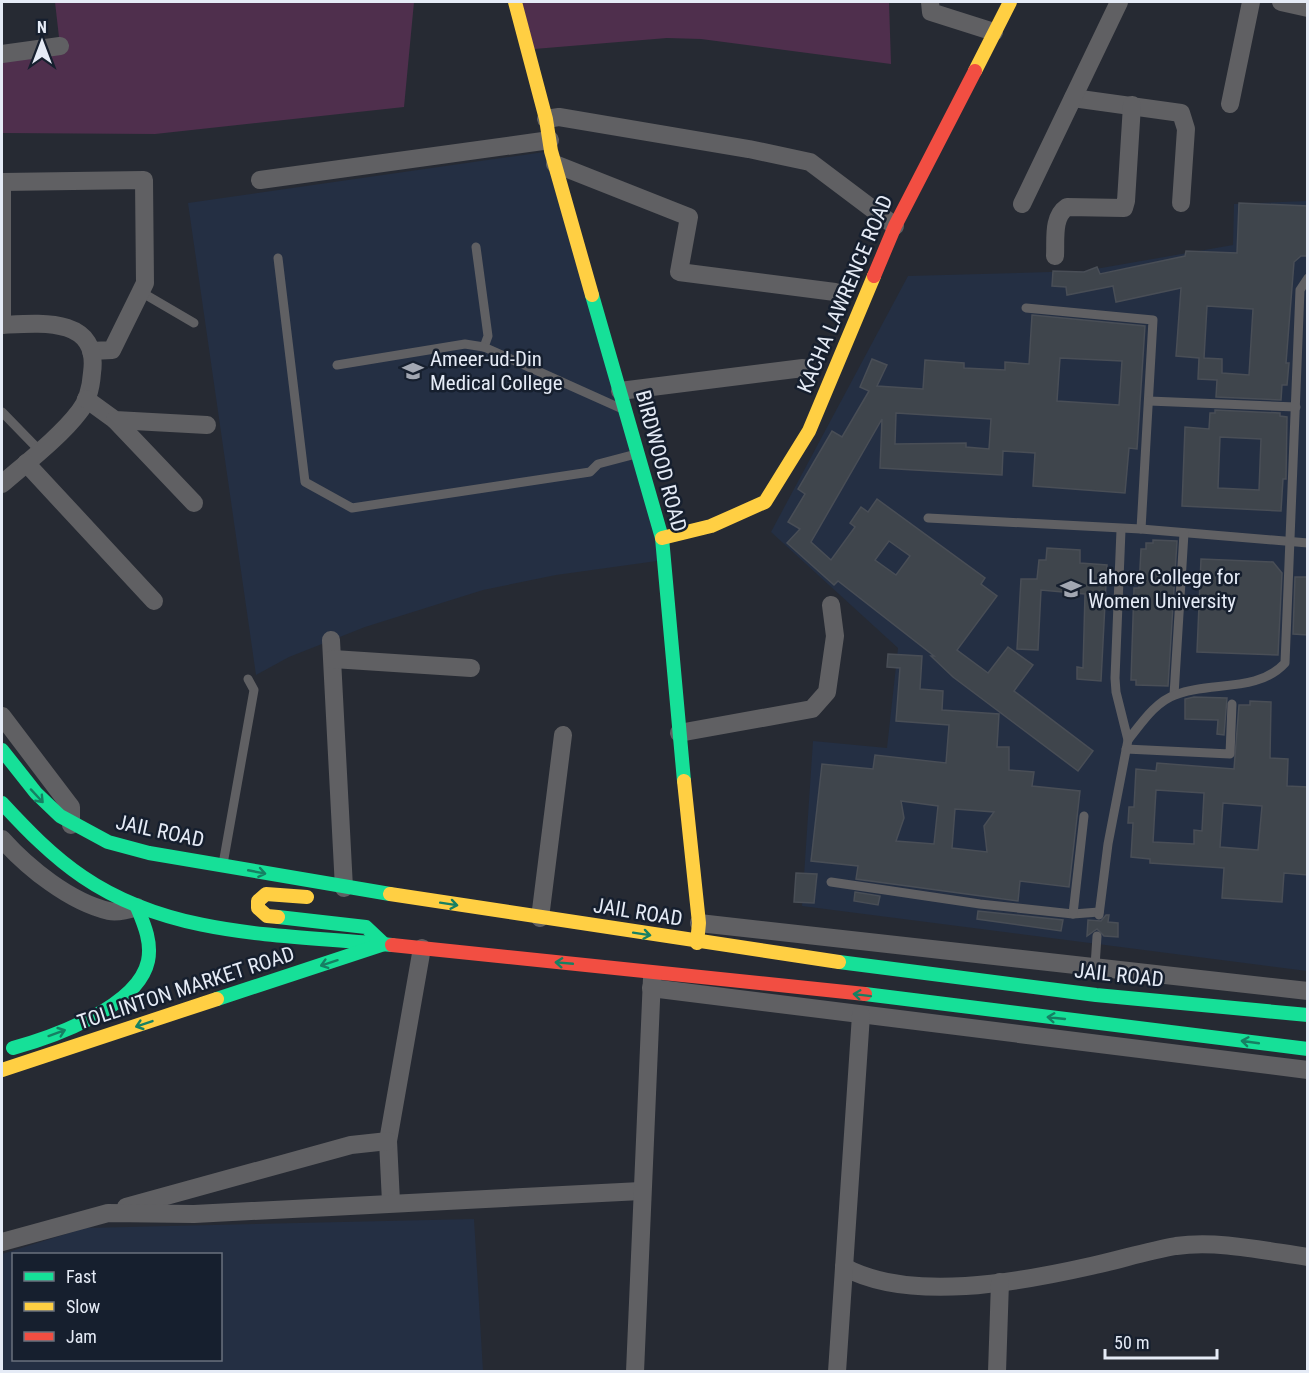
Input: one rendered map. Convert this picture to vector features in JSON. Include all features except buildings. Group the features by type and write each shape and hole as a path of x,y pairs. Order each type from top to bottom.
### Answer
{"main road":[{"name":"BIRDWOOD ROAD","path":"515,2 546,119 555,164 662,538 699,923 697,943"},
{"name":"KACHA LAWRENCE ROAD","path":"662,538 711,526 765,502 809,431 895,226 1010,2"},
{"name":"JAIL ROAD","path":"2,750 38,799 71,825 107,842 141,851 344,888 697,943 1008,984 1308,1015"},
{"path":"2,803 24,830 52,856 107,893 137,908 169,919 220,930 307,940 422,948 651,981 853,993 1308,1049"},
{"path":"319,899 266,894 258,901 258,908 267,916 366,927 384,944"},
{"path":"365,904 399,909 427,900"},
{"name":"TOLLINTON MARKET ROAD","path":"2,1052 70,1029 131,992 142,977 149,948 148,930 137,908"},
{"name":"TOLLINTON MARKET ROAD","path":"2,1070 384,944"}],"street":[{"path":"930,2 931,12 994,32"},
{"path":"1022,204 1119,2"},
{"path":"1230,104 1251,2"},
{"path":"1281,2 1308,8"},
{"path":"2,54 60,46"},
{"path":"1073,98 1181,113 1186,129 1181,203"},
{"path":"1055,256 1056,223 1060,212 1067,207 1124,208 1132,105"},
{"path":"546,119 559,117 749,149 810,162 895,226"},
{"path":"260,180 550,140"},
{"path":"555,164 688,217 679,272 835,292"},
{"path":"2,484 80,412 90,391 94,361 88,342 72,329 48,323 2,325 2,182 144,180 145,284 112,350 91,351"},
{"path":"620,391 803,368"},
{"path":"86,399 116,420 194,503"},
{"path":"116,420 207,425"},
{"path":"26,463 154,601"},
{"path":"679,733 812,709 827,692 836,636 831,605"},
{"path":"331,640 344,888"},
{"path":"333,659 471,668"},
{"path":"2,716 71,807 71,825"},
{"path":"540,918 563,735"},
{"path":"2,839 44,876 80,899 111,912 137,908"},
{"path":"699,923 1308,991"},
{"path":"391,1202 388,1141 422,948"},
{"path":"1182,1002 1184,976"},
{"path":"635,1371 651,981 861,1015 1308,1070"},
{"path":"837,1371 861,1015"},
{"path":"2,1242 351,1145 388,1141"},
{"path":"108,1213 194,1214 391,1202 641,1191"},
{"path":"844,1267 864,1278 895,1285 940,1287 1000,1282 1088,1267 1176,1246 1209,1245 1308,1257"},
{"path":"998,1371 1000,1282"}],"lane":[{"path":"476,248 488,336 484,347"},
{"path":"278,258 305,482 352,508 590,472 598,464 636,453"},
{"path":"1127,745 1152,711 1174,695 1257,680 1275,674 1285,663 1300,290 1308,278"},
{"path":"141,292 194,323"},
{"path":"1026,308 1151,318 1154,322 1141,529"},
{"path":"337,365 465,344 484,347 625,410"},
{"path":"1149,401 1296,406"},
{"path":"2,412 39,450"},
{"path":"928,518 1121,530 1141,529 1308,543"},
{"path":"831,882 980,904 1073,914 1099,913 1108,844 1127,745 1115,678 1121,530"},
{"path":"1174,695 1184,533"},
{"path":"223,865 255,690 248,679"},
{"path":"1127,745 1230,754 1232,704"},
{"path":"1073,914 1084,816"},
{"path":"1095,966 1097,936"}],"shaded area":[{"path":"55,2 414,2 404,107 155,134 2,133 2,54 60,46"},
{"path":"522,2 889,2 891,64 701,39 667,38 534,49"},
{"name":"Ameer-ud-Din Medical College","path":"551,151 664,560 556,575 483,590 365,627 289,657 256,675 188,203"},
{"name":"Lahore College for Women University","path":"1307,201 1307,971 802,906 813,741 887,748 898,648 771,532 908,276 1084,271 1233,245 1234,204"},
{"path":"474,1219 483,1371 2,1371 2,1254 85,1228"}],"traffic: fast":[{"path":"592,295 662,538 684,781"},
{"path":"2,750 36,793 60,816 108,842 149,853 390,894"},
{"path":"2,803 40,842 83,877 118,897 155,912 193,923 232,930 392,945"},
{"path":"13,1048 50,1036 92,1018 128,992 141,977 149,954 147,933 137,907"},
{"path":"217,999 384,944 366,927 278,917"},
{"path":"839,962 1096,995 1308,1015"},
{"path":"865,994 1308,1049"}],"traffic: slow":[{"path":"515,2 546,119 551,151 592,295"},
{"path":"975,71 1010,2"},
{"path":"662,538 711,526 765,502 809,431 874,276"},
{"path":"684,781 699,923 697,943"},
{"path":"278,917 267,916 258,908 258,901 266,894 307,897"},
{"path":"390,894 839,962"},
{"path":"2,1070 217,999"}],"traffic: jam":[{"path":"874,276 895,226 975,71"},
{"path":"392,945 865,994"}],"place":[{"name":"Ameer-ud-Din Medical College","path":"413,371"},
{"name":"Lahore College for Women University","path":"1071,589"}]}
